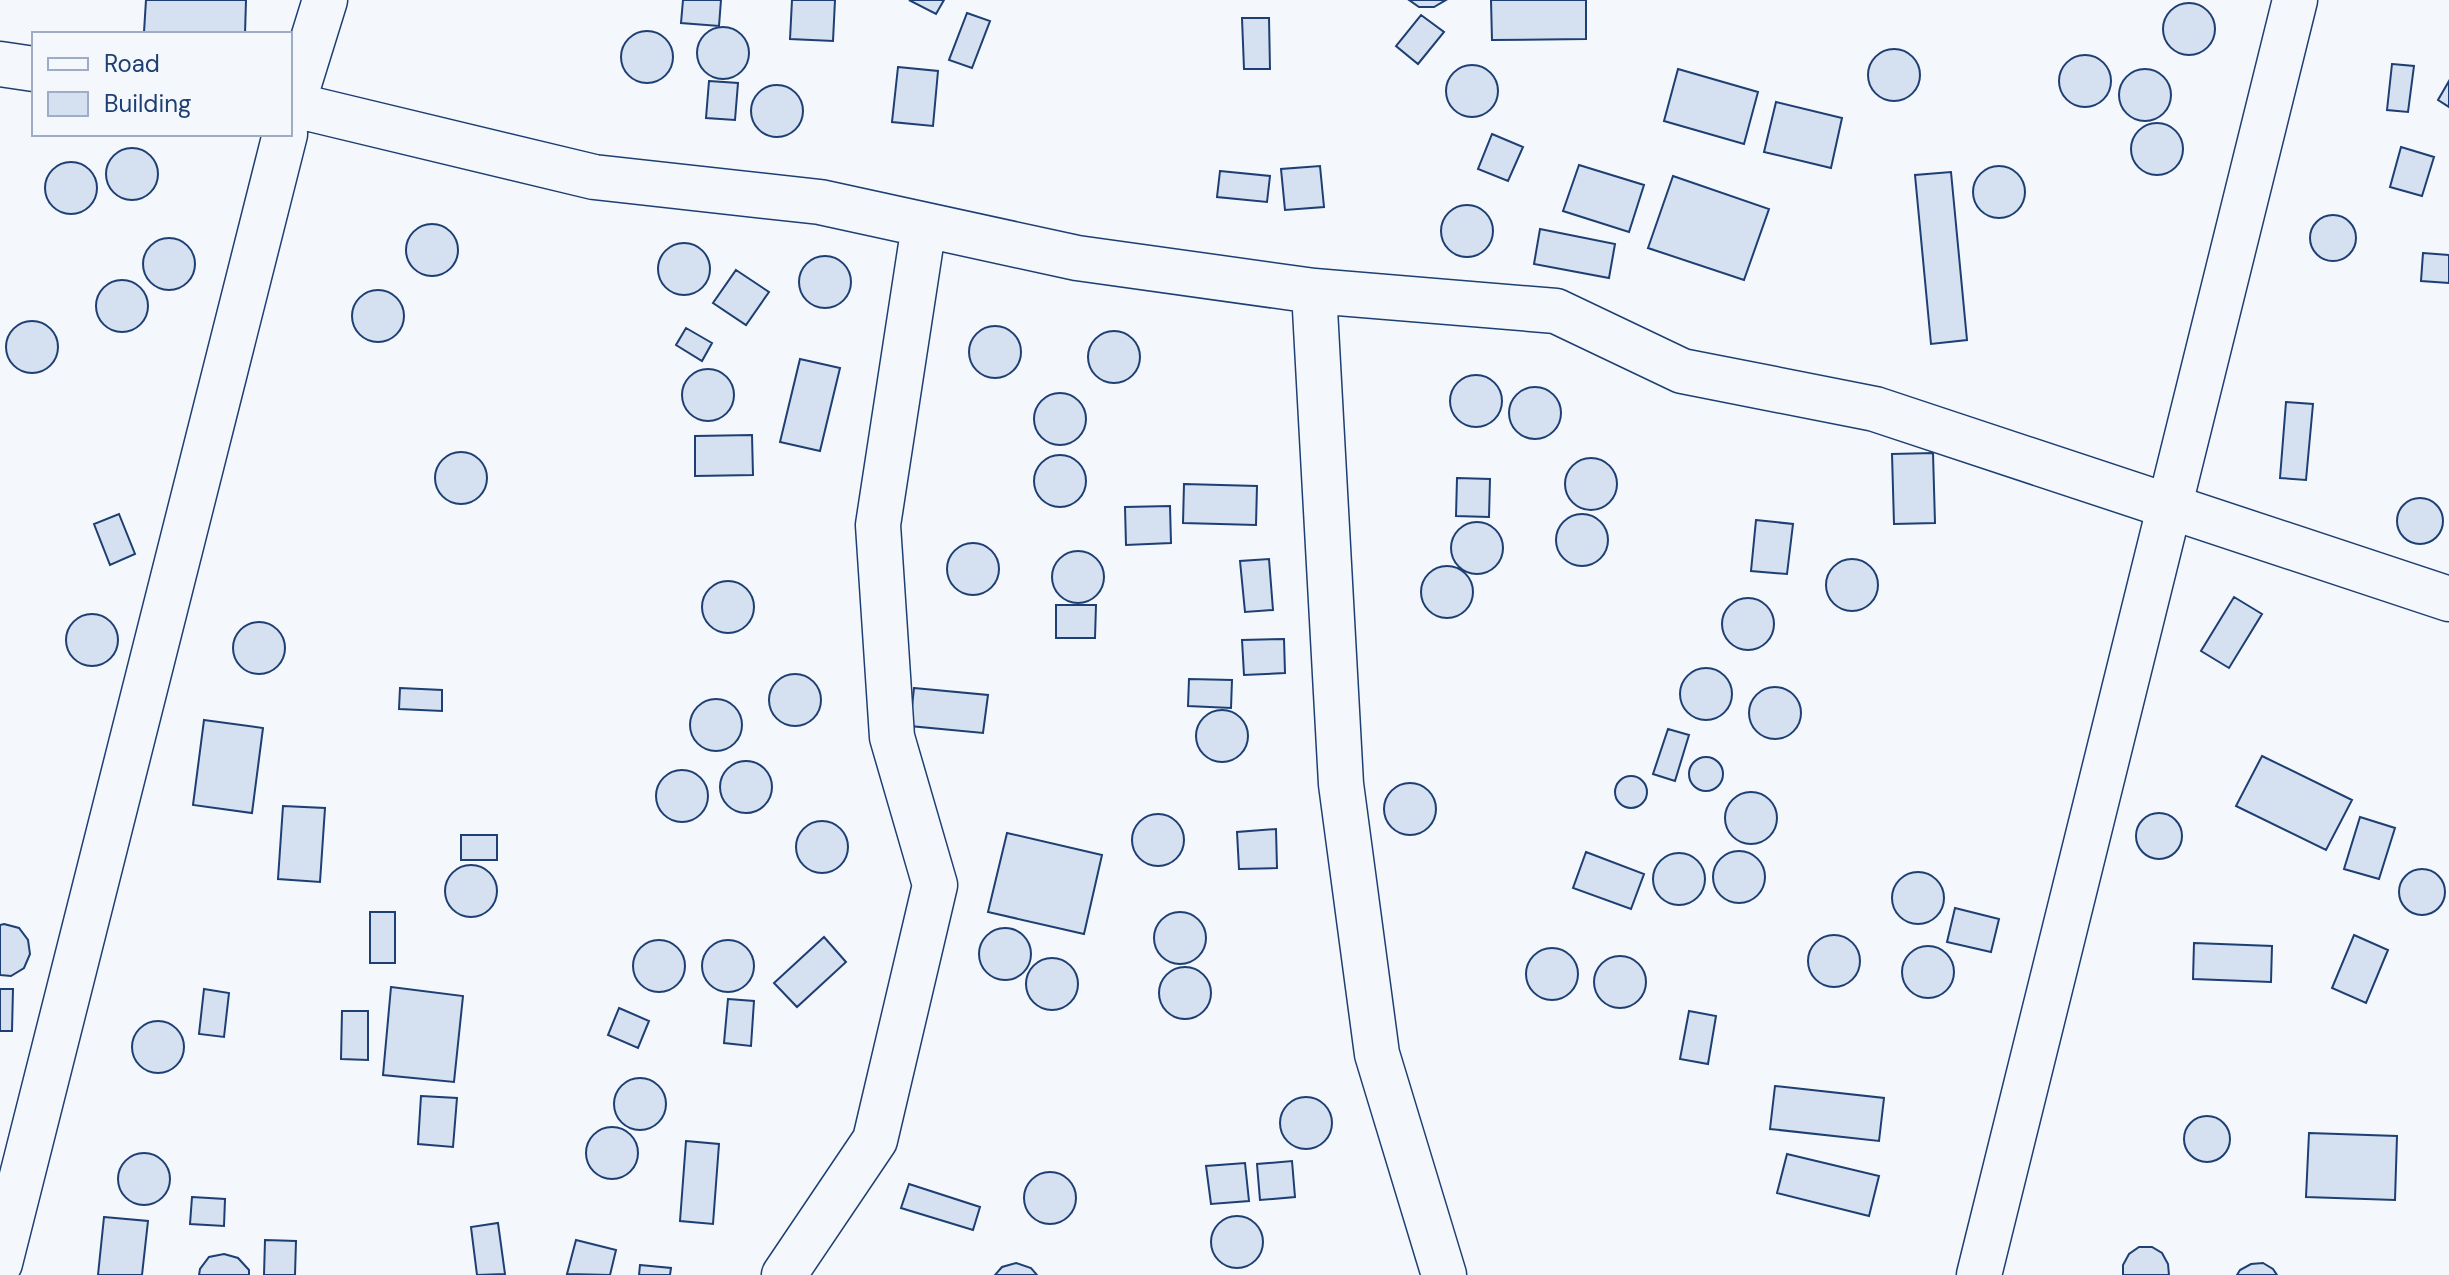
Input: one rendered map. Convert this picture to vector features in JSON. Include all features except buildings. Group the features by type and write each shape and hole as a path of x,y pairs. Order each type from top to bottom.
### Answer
{"street":[{"path":"292,104 325,0"},
{"path":"1979,1275 2295,0"},
{"path":"0,64 32,69"},
{"path":"292,115 594,177 820,202 1077,258 1314,291 1556,311 1682,371 1875,409 2449,599"},
{"path":"0,1263 283,136"},
{"path":"784,1275 875,1140 935,885 892,737 878,525 924,225"},
{"path":"1314,291 1341,784 1377,1054 1444,1275"}]}
